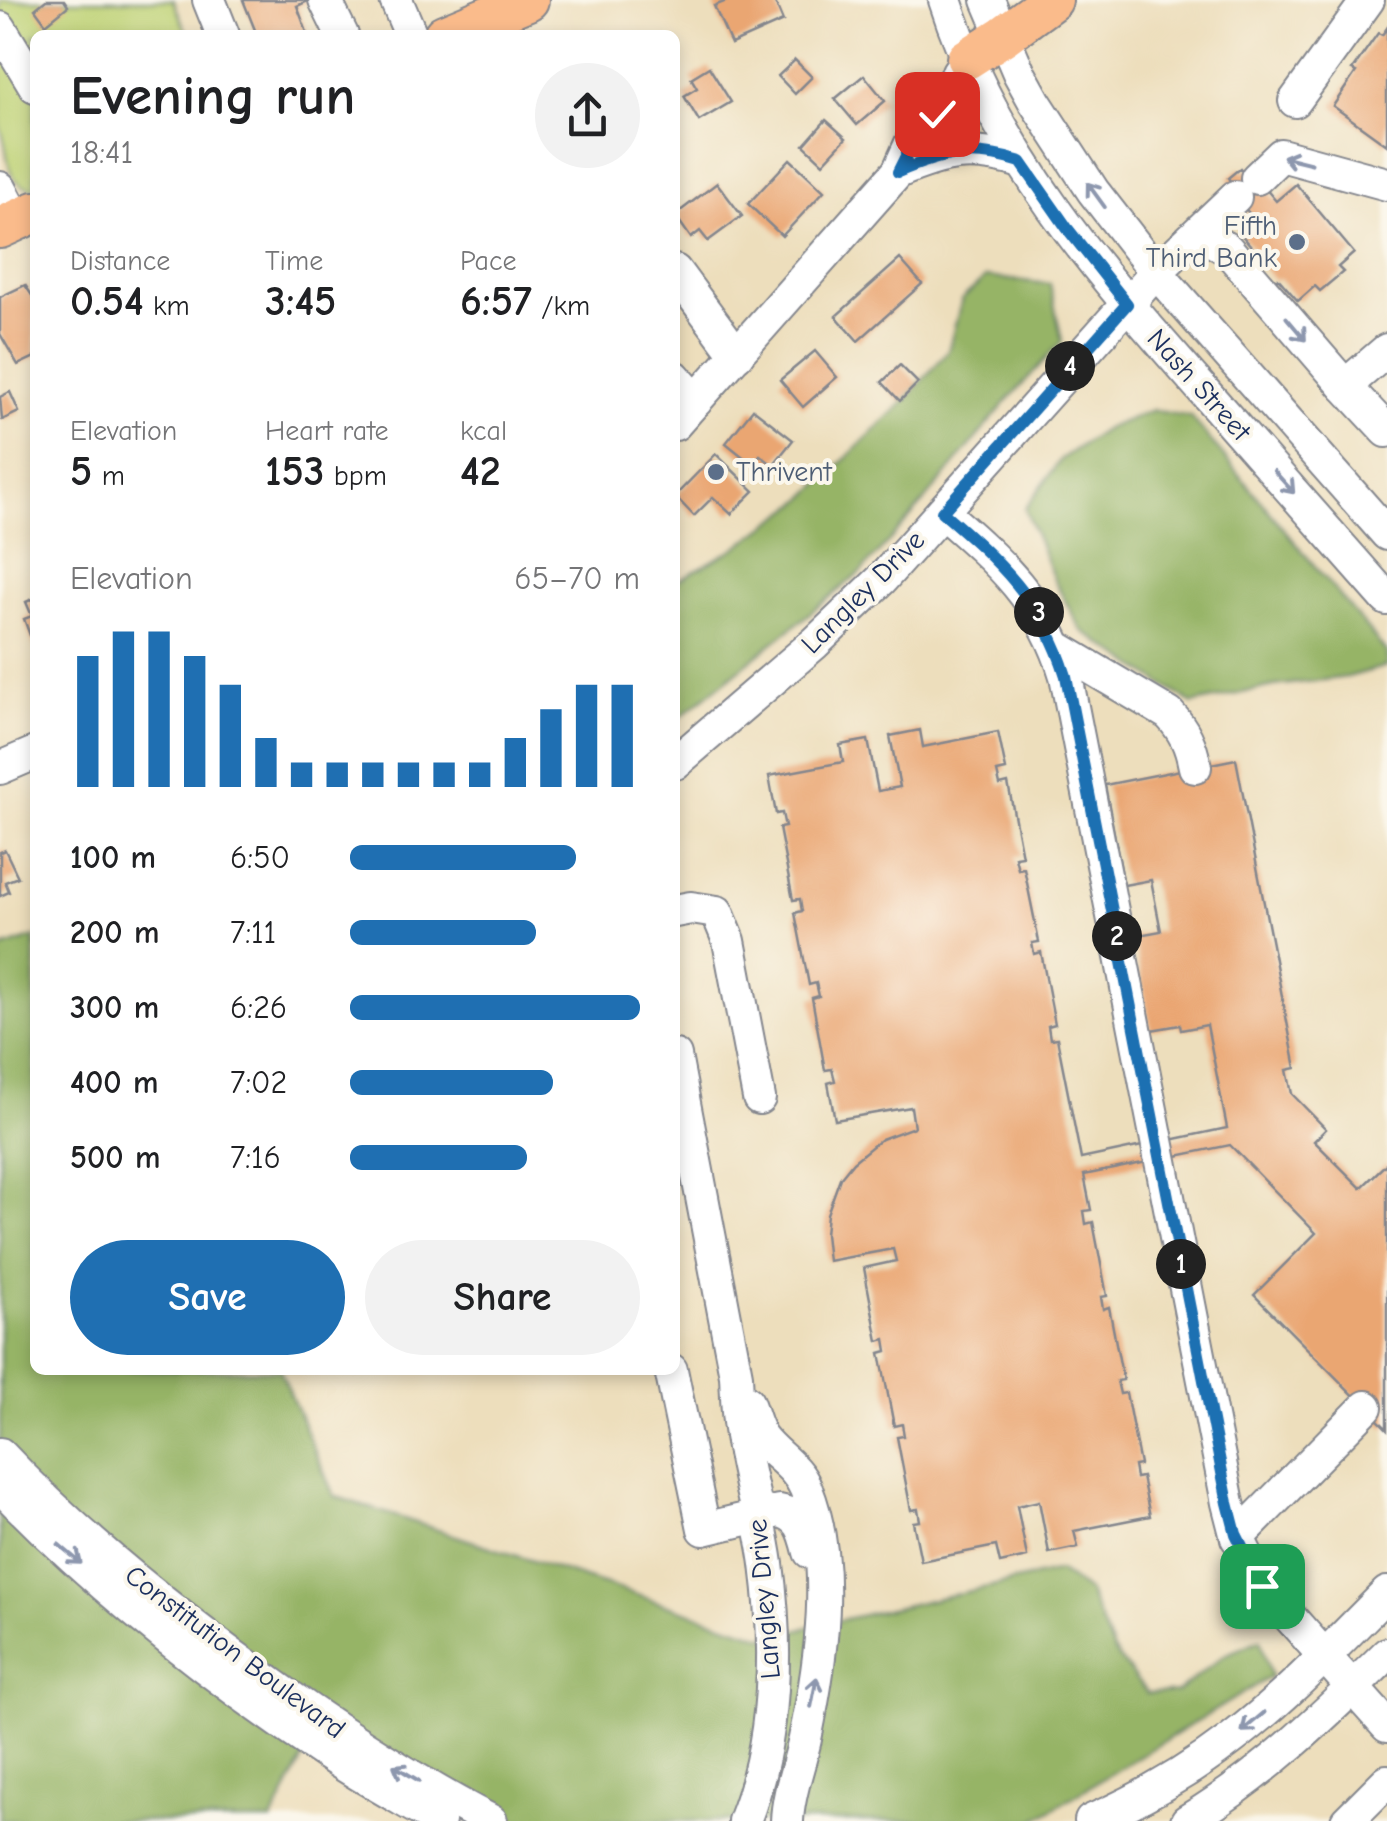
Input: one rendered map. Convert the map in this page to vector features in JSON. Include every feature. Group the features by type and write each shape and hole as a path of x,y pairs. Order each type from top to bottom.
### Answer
{"main road":[{"path":"495,26 528,0"},
{"path":"967,59 996,18 1052,0"}],"street":[{"path":"209,0 221,30"},
{"path":"325,0 340,30"},
{"path":"396,0 409,30"},
{"name":"Nash Street","path":"945,0 984,97 1021,162 1067,228 1127,304 1387,599"},
{"path":"1295,101 1368,0"},
{"name":"Nash Street","path":"996,18 1035,102 1093,191 1156,272 1385,527"},
{"path":"0,28 18,70"},
{"path":"682,400 737,355 898,172 914,140 946,100 967,59"},
{"path":"898,172 951,153 988,154 1021,162"},
{"name":"Langley Drive","path":"680,759 881,580 1156,272 1281,155 1387,184"},
{"path":"1188,242 1209,238 1226,248 1387,431"},
{"path":"680,277 737,355"},
{"path":"1345,386 1387,350"},
{"path":"942,512 1014,579 1058,648 1238,1538 1262,1586 1387,1726"},
{"path":"1058,648 1169,714 1192,746 1196,767"},
{"path":"0,768 30,755"},
{"path":"680,910 717,912 729,941 759,1098"},
{"name":"Langley Drive","path":"680,1082 736,1375 740,1428 767,1564 773,1694 768,1734 744,1821"},
{"path":"672,1375 704,1529 788,1512 801,1524 822,1607"},
{"name":"Langley Drive","path":"736,1375 762,1438 805,1485 821,1553 822,1640 816,1687 788,1800 787,1821"},
{"path":"1238,1538 1366,1407"},
{"name":"Constitution Boulevard","path":"0,1454 94,1544 221,1647 344,1735 491,1821"},
{"name":"Constitution Boulevard","path":"0,1486 54,1541 206,1667 329,1755 439,1821"},
{"path":"1091,1821 1137,1800 1202,1760 1262,1714 1387,1593"},
{"path":"1187,1821 1275,1760 1387,1654"},
{"path":"800,1762 799,1791 811,1821"},
{"path":"1347,1821 1387,1781"}],"green space":[{"path":"0,0 173,0 186,30 30,30 30,188 12,174 0,128"},
{"path":"986,277 1050,284 1062,341 860,573 680,717 680,579 737,547 804,499 900,406 948,351 962,299"},
{"path":"1152,410 1191,417 1387,653 1387,666 1348,677 1274,686 1192,704 1081,630 1055,582 1025,509 1061,459 1107,428"},
{"path":"30,939 30,1375 282,1375 334,1496 765,1637 1059,1571 1088,1592 1113,1651 1147,1693 1177,1692 1226,1654 1260,1640 1271,1676 1033,1821 504,1821 317,1730 272,1821 0,1821 0,949"}],"building":[{"path":"46,0 64,0 68,6 46,24 35,9"},
{"path":"243,0 310,0 297,6 306,30 255,30"},
{"path":"729,0 774,0 783,21 731,44 714,6"},
{"path":"1387,28 1387,145 1333,106 1356,72 1352,70 1378,33 1382,35"},
{"path":"795,60 812,77 795,94 778,76"},
{"path":"709,67 731,102 699,121 684,96 697,88 691,78"},
{"path":"864,75 885,101 857,125 835,99"},
{"path":"826,120 846,138 823,163 804,145"},
{"path":"790,159 824,191 782,236 748,204"},
{"name":"Fifth Third Bank","path":"1240,168 1244,173 1249,169 1276,201 1296,184 1354,253 1338,267 1343,272 1320,291 1315,286 1298,301 1255,257 1258,254 1239,232 1254,219 1228,188 1232,183 1228,178"},
{"path":"717,183 742,216 708,241 700,231 691,238 680,222 680,211"},
{"path":"900,259 922,284 858,341 836,316"},
{"path":"25,285 30,292 30,359 18,365 0,334 0,297"},
{"path":"815,351 837,377 803,407 780,380"},
{"path":"900,365 918,383 900,401 882,382"},
{"path":"10,392 19,412 2,420 0,397"},
{"path":"753,409 793,440 773,465 760,455 752,464 726,443"},
{"name":"Thrivent","path":"716,454 754,491 731,514 713,497 694,516 680,501 680,491"},
{"path":"920,730 923,747 998,732 1006,770 997,772 1000,785 1008,783 1022,856 1015,857 1018,869 1024,868 1039,942 1032,943 1034,954 1041,952 1055,1024 1048,1026 1050,1039 1057,1038 1081,1159 1227,1128 1207,1025 1151,1030 1133,936 1161,931 1151,880 1124,885 1105,785 1236,759 1296,1068 1287,1070 1292,1094 1326,1129 1314,1141 1361,1188 1387,1163 1387,1429 1254,1295 1316,1233 1230,1145 1084,1175 1091,1210 1084,1211 1086,1224 1093,1222 1107,1296 1101,1297 1103,1309 1109,1307 1123,1380 1117,1381 1120,1394 1126,1393 1140,1465 1134,1466 1136,1478 1142,1477 1150,1516 1074,1531 1078,1547 1049,1553 1039,1501 1017,1506 1027,1557 1000,1563 996,1546 921,1561 913,1522 920,1521 918,1509 911,1510 897,1437 904,1436 902,1424 894,1426 880,1353 887,1351 885,1339 878,1341 864,1268 896,1261 893,1249 828,1261 825,1234 827,1214 840,1178 881,1139 914,1127 911,1107 835,1120 828,1083 835,1081 832,1069 825,1070 812,998 819,996 816,983 809,985 795,913 802,911 800,899 793,900 779,828 785,827 782,813 776,814 769,776 843,762 840,745 868,740 878,791 900,787 890,736"},
{"path":"5,850 18,877 5,882 9,892 0,896 0,852"}],"place":[{"name":"Fifth Third Bank","path":"1297,242"},
{"name":"Thrivent","path":"716,472"}],"route":[{"path":"937,114 914,140 898,172 951,153 988,154 1021,162 1127,304 942,512 1014,579 1058,648 1228,1503 1236,1534 1262,1586"}]}
